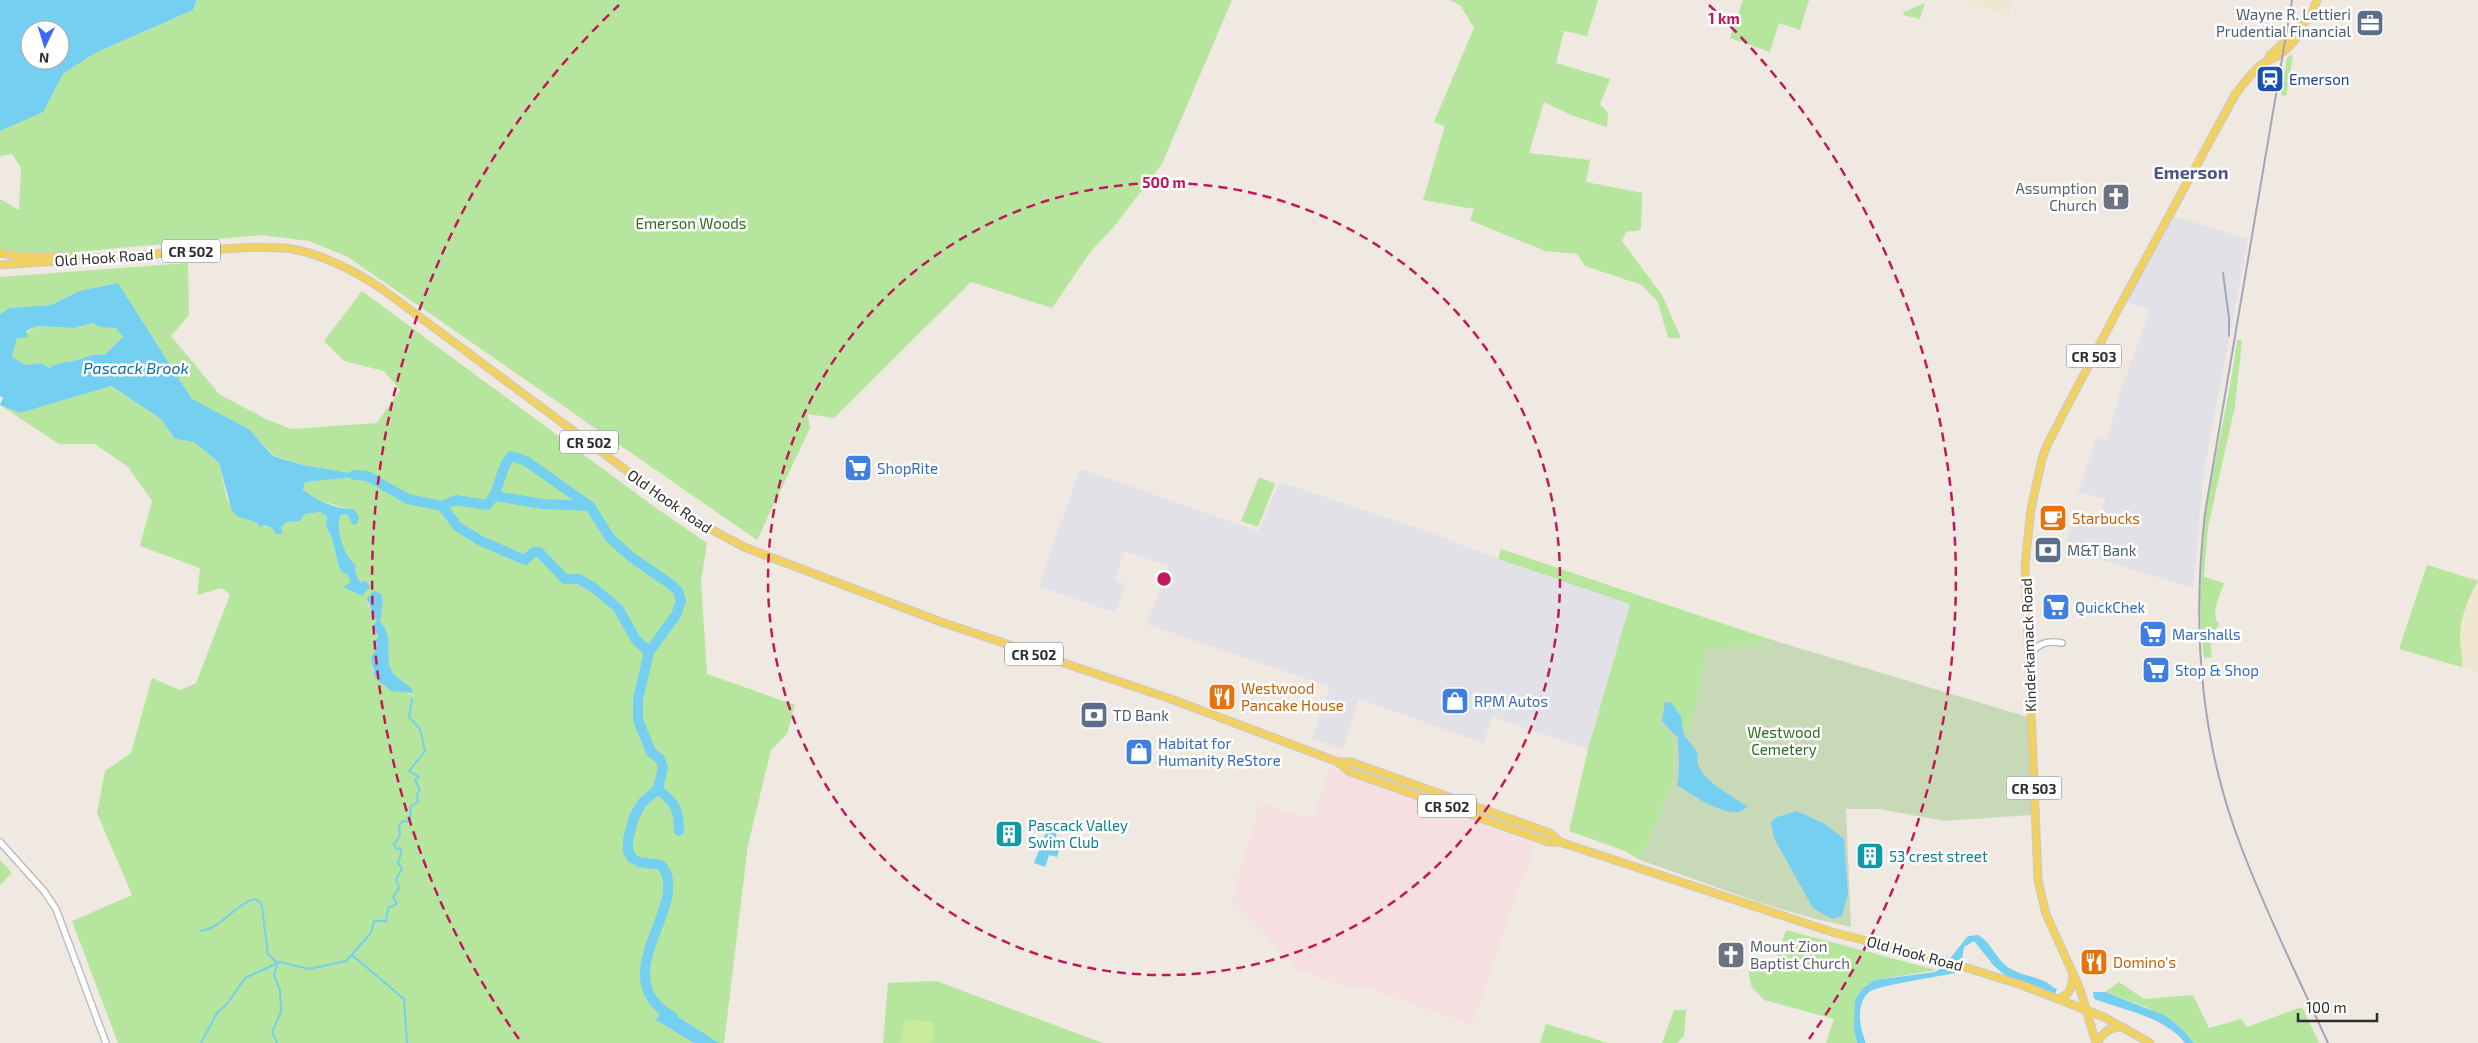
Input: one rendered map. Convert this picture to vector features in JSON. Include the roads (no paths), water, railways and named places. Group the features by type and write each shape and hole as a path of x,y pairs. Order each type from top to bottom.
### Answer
{"main road":[{"name":"Kinderkamack Road","path":"2097,1043 2088,1010 2046,914 2039,887 2026,548 2031,508 2043,454 2115,315 2235,95 2254,73 2269,60 2270,55 2301,27 2310,15 2317,0"},
{"name":"Old Hook Road","path":"0,265 253,247 292,249 326,259 356,272 382,288 692,519 744,547 942,622 1171,699 1338,762 1351,762 1550,833 1560,842 1832,932 1963,966 2060,999 2123,1027 2150,1043"},
{"path":"0,253 22,257 56,255 96,257"},
{"path":"2060,999 2068,995 2072,987 2073,972"},
{"path":"2097,1043 2106,1031 2114,1027 2123,1027"}],"street":[{"path":"2029,662 2032,652 2039,645 2050,642 2062,643"},
{"path":"0,842 51,901 82,976 106,1043"}],"water":[{"path":"0,0 197,0 193,10 95,53 70,69 70,20 20,20 20,70 69,70 63,74 43,112 0,131"},
{"name":"Pascack Brook","path":"118,283 192,399 249,429 273,456 303,465 367,476 305,482 303,490 327,504 354,509 359,517 357,524 353,525 347,514 341,515 339,527 342,542 348,556 356,565 355,572 360,582 366,581 370,587 362,596 343,587 351,582 347,574 341,572 332,538 326,527 327,516 320,512 305,514 300,521 286,522 281,528 283,534 276,534 272,528 264,525 261,527 255,522 238,517 232,511 219,463 194,442 175,439 161,419 111,386 20,413 0,405 3,398 0,396 0,314 10,308 51,305 79,291","holes":["93,323 99,327 116,328 123,337 104,355 92,355 49,368 42,363 26,365 12,357 17,338 28,337 26,331 37,326 73,328"]},
{"path":"374,591 381,594 383,602 380,622 387,633 390,667 396,677 412,689 412,700 411,693 391,691 375,678 371,657 377,647 375,640 379,637 373,628 377,619 373,616 367,598"},
{"path":"1665,702 1672,703 1681,717 1684,735 1698,753 1697,761 1700,769 1714,784 1747,806 1741,811 1733,812 1713,806 1677,785 1679,768 1678,738 1662,721"},
{"path":"1797,811 1825,824 1844,839 1848,894 1842,916 1832,919 1813,908 1774,838 1771,822 1777,817"},
{"path":"1047,829 1057,833 1053,846 1060,849 1057,857 1049,855 1045,867 1034,863"},
{"path":"1978,935 1986,941 2004,964 2018,972 2046,982 2057,989 2055,994 2006,976 1994,966 1974,941 1964,947 1960,972 1875,989 1869,992 1860,1010 1862,1031 1866,1043 1857,1043 1854,1030 1855,1000 1863,988 1875,980 1935,972 1948,961 1968,936"},
{"path":"2093,992 2105,992 2166,1016 2181,1028 2194,1043 2185,1043 2167,1027 2143,1015 2094,999"},
{"path":"664,1008 719,1043 694,1043 656,1020"}],"waterway":[{"name":"Pascack Brook","path":"354,475 367,476 408,499 442,506 456,500 487,505 495,494 504,468 511,456 526,461 590,506 610,538 631,557 678,591 681,601 676,615 649,652 638,699 638,720 651,752 660,759 663,767 658,789 642,803 634,817 628,840 628,851 632,858 639,862 661,865 668,881 667,899 646,961 645,982 653,1001 673,1017"},
{"name":"Pascack Brook","path":"495,496 543,504 589,506"},
{"name":"Pascack Brook","path":"442,506 458,527 481,541 525,560 534,552 539,552 565,579 579,579 594,588 618,608 636,640 649,652"},
{"path":"201,1043 217,1013 227,1004 245,978 280,962 309,969 346,961 371,933 374,921 386,921 388,908 397,904 393,897 399,888 396,879 402,869 398,862 401,854 400,848 396,849 394,844 400,836 399,825 403,821 410,822 411,806 418,802 417,794 420,790 415,780 419,777 409,771 425,751 420,729 409,717 412,699"},
{"path":"658,789 675,807 679,831"},
{"path":"200,931 215,926 240,906 255,899 260,902 262,907 268,954 277,963"},
{"path":"352,955 404,999 407,1043"},
{"path":"277,964 274,975 280,990 281,1012 272,1032 277,1043"}],"railway":[{"path":"2292,0 2205,513 2199,598 2200,641 2208,725 2228,808 2262,898 2328,1043"},
{"path":"2223,273 2229,318 2229,336"}],"place":[{"name":"Wayne R. Lettieri Prudential Financial","path":"2370,23"},
{"name":"Emerson","path":"2270,79"},
{"name":"Assumption Church","path":"2116,197"},
{"name":"ShopRite","path":"858,468"},
{"name":"Starbucks","path":"2053,518"},
{"name":"M&T Bank","path":"2048,550"},
{"name":"QuickChek","path":"2056,607"},
{"name":"Marshalls","path":"2153,634"},
{"name":"Stop & Shop","path":"2156,670"},
{"name":"Westwood Pancake House","path":"1222,697"},
{"name":"RPM Autos","path":"1455,701"},
{"name":"TD Bank","path":"1094,715"},
{"name":"Habitat for Humanity ReStore","path":"1139,752"},
{"name":"Pascack Valley Swim Club","path":"1009,834"},
{"name":"53 crest street","path":"1870,856"},
{"name":"Mount Zion Baptist Church","path":"1731,955"},
{"name":"Domino's","path":"2094,962"}],"district":[{"name":"Emerson","path":"2191,172"}],"park label":[{"name":"Emerson Woods","path":"691,223"},
{"name":"Westwood Cemetery","path":"1784,740"}]}
